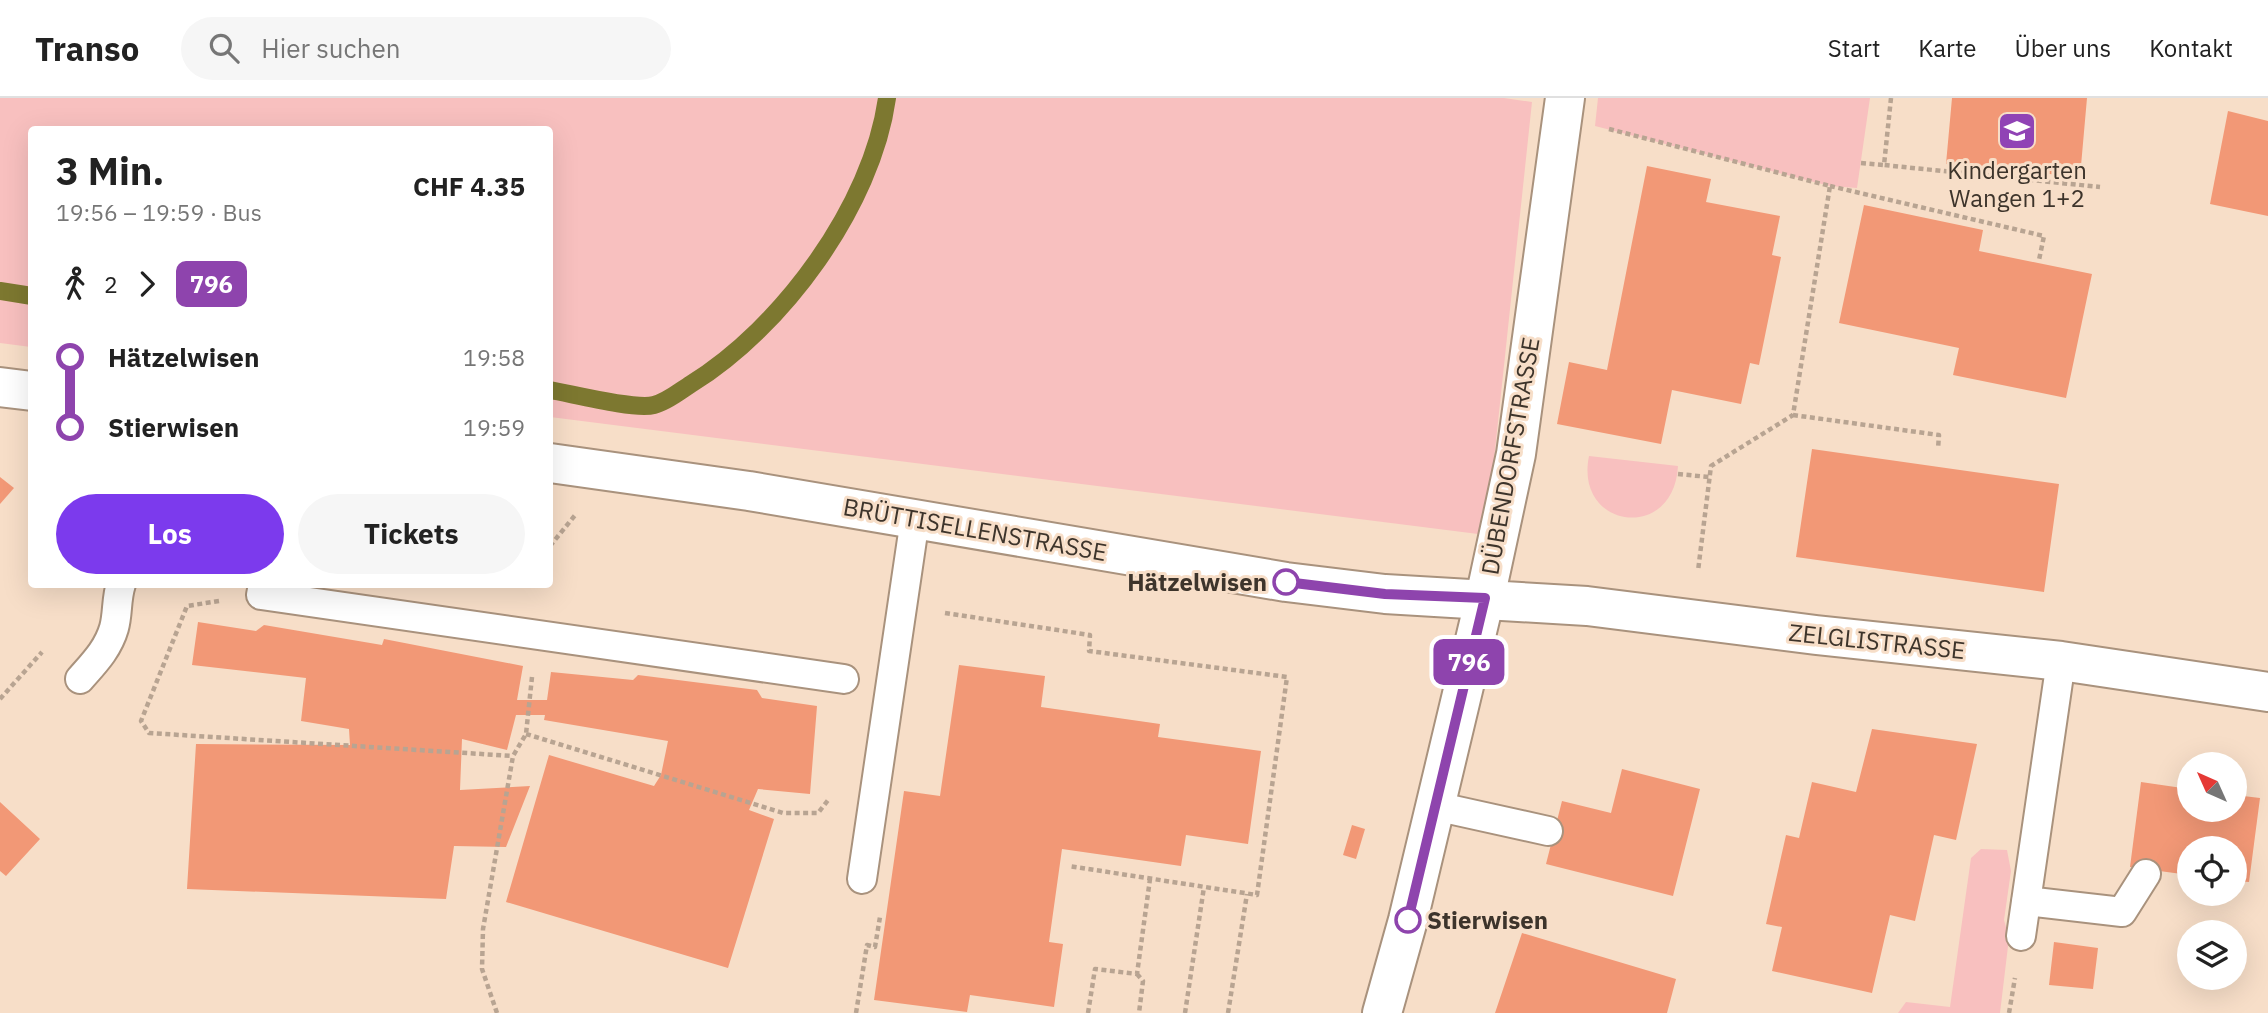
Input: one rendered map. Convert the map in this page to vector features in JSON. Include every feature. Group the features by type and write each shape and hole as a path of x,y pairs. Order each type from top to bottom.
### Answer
{"street":[{"name":"DÜBENDORFSTRASSE","path":"1382,1013 1485,598 1516,454 1565,98"},
{"path":"0,387 28,390"},
{"name":"BRÜTTISELLENSTRASSE","path":"553,463 915,519 1286,582 1385,594 1485,598"},
{"name":"ZELGLISTRASSE","path":"1485,598 1587,606 1830,637 2061,661 2268,692"}],"lane":[{"path":"862,879 915,519"},
{"path":"80,679 102,655 114,626 115,603 120,588"},
{"path":"262,590 844,679"},
{"path":"2021,936 2061,661"},
{"path":"1435,806 1548,831"},
{"path":"2026,901 2122,912 2146,874"}],"path":[{"path":"1884,165 1891,98"},
{"path":"1608,129 1830,186 2044,236 2039,260"},
{"path":"1861,163 2100,187"},
{"path":"1793,415 1830,186"},
{"path":"1697,573 1711,466 1793,415 1939,435 1938,449"},
{"path":"1678,474 1709,477"},
{"path":"553,542 581,507"},
{"path":"262,590 187,606 141,721 149,733 513,756"},
{"path":"903,607 1090,635 1089,651 1287,677 1257,895 1069,866"},
{"path":"497,1013 482,970 483,929 513,756 526,734 537,634"},
{"path":"526,734 783,813 817,813 829,799 830,786"},
{"path":"1137,974 1150,879"},
{"path":"1185,1013 1203,887"},
{"path":"1228,1013 1247,894"},
{"path":"856,1013 867,945 876,947 881,906"},
{"path":"1088,1013 1096,969 1137,974 1143,981 1139,1013"}],"shaded area":[{"path":"0,98 1504,98 1532,102 1486,535 553,417 553,126 28,126 28,347 0,343"},
{"path":"1598,98 1870,98 1857,188 1830,186 1595,126"},
{"path":"1589,456 1678,466 1672,491 1660,507 1644,516 1626,517 1610,512 1596,499 1588,481"},
{"path":"1981,849 2007,850 2011,871 2004,920 2009,938 2000,1013 1898,1013 1906,1002 1950,1007 1971,858"}],"building":[{"name":"Kindergarten Wangen 1+2","path":"1952,98 2087,98 2080,177 1946,164"},
{"path":"2228,111 2268,121 2268,216 2210,204"},
{"path":"1647,166 1711,179 1706,202 1780,216 1772,255 1781,257 1759,365 1750,363 1741,404 1672,390 1661,444 1557,424 1569,362 1607,370"},
{"path":"1864,205 1983,230 1979,251 2092,274 2066,398 1953,375 1959,348 1839,323"},
{"path":"1812,449 2059,484 2044,592 1796,557"},
{"path":"0,477 14,488 0,504"},
{"path":"198,622 256,631 264,625 382,645 384,639 523,666 517,700 547,700 551,672 633,680 638,675 757,690 762,698 817,706 810,794 758,789 749,810 774,819 728,968 506,902 549,755 654,786 661,775 668,741 544,720 545,715 516,715 507,750 462,739 460,790 530,786 506,847 454,846 446,899 187,889 196,744 350,745 349,729 301,721 306,678 192,665"},
{"path":"959,665 1045,676 1041,707 1160,724 1158,737 1261,751 1248,844 1186,835 1181,866 1062,849 1049,942 1063,944 1054,1007 970,995 967,1012 874,1000 904,791 940,796"},
{"path":"1872,729 1977,744 1956,840 1934,835 1915,921 1890,915 1872,993 1772,971 1782,927 1766,924 1786,835 1799,838 1812,782 1856,792"},
{"path":"1622,769 1700,789 1673,896 1546,864 1562,801 1611,813"},
{"path":"2141,782 2177,787 2177,822 2247,822 2247,796 2260,798 2249,882 2247,836 2177,836 2177,873 2130,867"},
{"path":"0,802 40,839 6,876 0,871"},
{"path":"1352,825 1365,829 1356,859 1343,855"},
{"path":"1522,933 1676,979 1667,1013 1495,1013"},
{"path":"2054,942 2098,948 2093,989 2049,985"}],"waterway":[{"path":"553,391 618,404 654,405 673,396 725,360 758,331 818,260 863,180 878,139 887,98"},
{"path":"0,291 28,295"}],"bus line":[{"name":"796","path":"1286,582 1385,594 1485,598 1408,920"}],"place":[{"name":"Kindergarten Wangen 1+2","path":"2017,131"},
{"name":"Hätzelwisen","path":"1286,582"},
{"name":"Stierwisen","path":"1408,920"}]}
